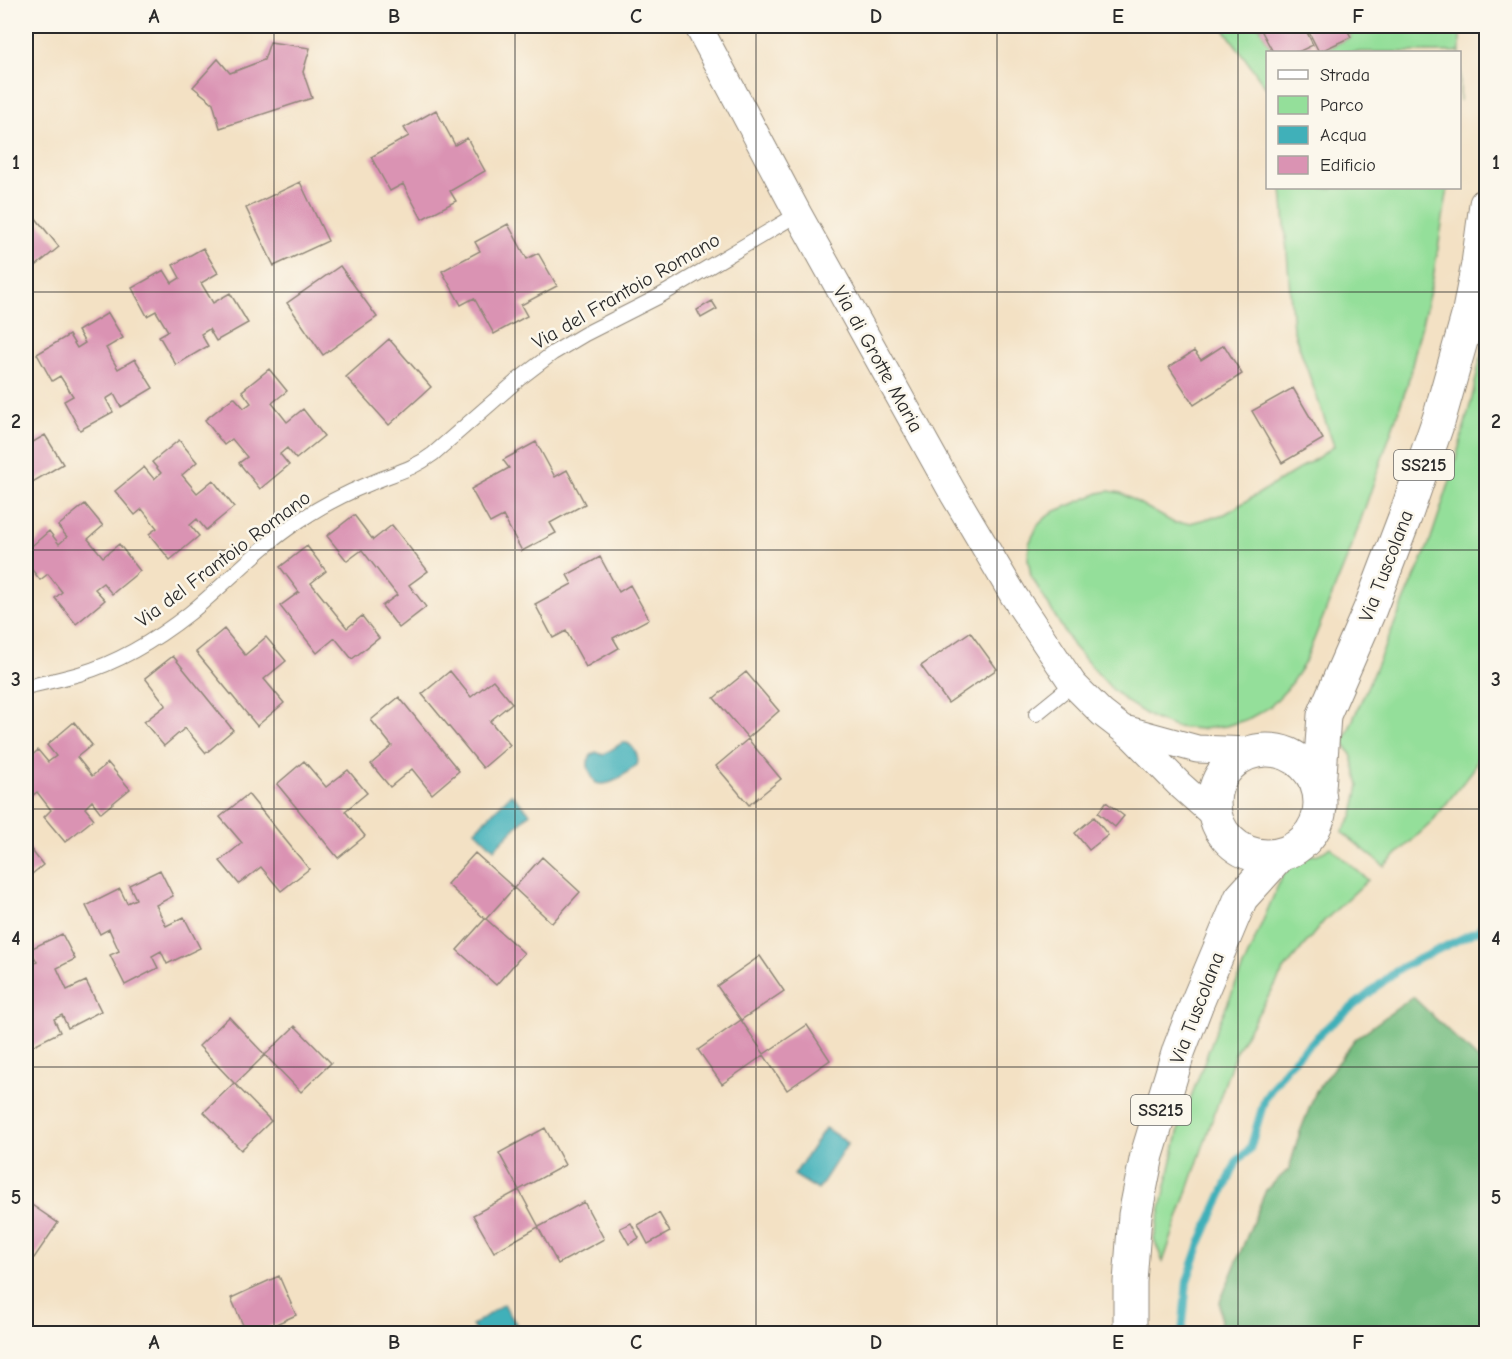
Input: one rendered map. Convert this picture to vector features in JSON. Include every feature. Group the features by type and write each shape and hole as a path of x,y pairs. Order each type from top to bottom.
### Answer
{"main road":[{"name":"Via Tuscolana","path":"1319,789 1324,715 1370,609 1406,517 1439,418 1468,315 1486,204"},
{"path":"1241,898 1214,801 1219,780 1232,762 1324,715"},
{"path":"1219,825 1230,841 1239,848 1259,856 1269,856 1280,855 1299,846 1318,821 1319,789 1310,770 1295,757 1284,752 1257,750"},
{"name":"Via Tuscolana","path":"1130,1334 1131,1247 1135,1215 1147,1155 1179,1050 1241,898 1280,855"}],"street":[{"name":"Via di Grotte Maria","path":"698,26 798,214 971,525 1014,596 1073,684 1102,713 1133,737 1219,825"},
{"path":"1124,729 1197,749 1257,750"}],"lane":[{"name":"Via del Frantoio Romano","path":"26,687 102,666 153,639 191,612 269,543 298,522 349,492 402,472 425,460 519,379 553,353 658,297 798,214"},
{"path":"1036,714 1073,684"}],"green space":[{"path":"1222,26 1264,26 1260,28 1272,51 1266,51 1266,88"},
{"path":"1345,26 1460,26 1460,51 1322,51 1351,37"},
{"path":"1282,189 1448,189 1433,278 1407,386 1350,551 1304,664 1287,689 1270,707 1248,719 1226,726 1201,729 1175,727 1152,718 1127,702 1073,646 1031,576 1028,559 1029,544 1038,525 1051,513 1109,491 1121,493 1174,523 1190,523 1225,514 1334,446 1293,329"},
{"path":"1486,331 1486,734 1473,770 1431,823 1384,866 1342,832 1353,815 1359,785 1352,756 1343,743 1429,544 1450,481 1472,398"},
{"path":"1330,847 1368,880 1324,921 1284,970 1236,1051 1163,1262 1154,1239 1179,1129 1217,1028 1291,855 1312,856"},
{"path":"1413,997 1486,1067 1486,1333 1221,1333 1220,1302 1266,1190 1289,1169 1316,1091 1355,1039"}],"water":[{"path":"622,743 627,743 634,750 638,759 637,765 613,782 596,783 589,771 589,758 596,752 603,755"},
{"path":"511,794 530,813 494,849 475,830"},
{"path":"825,1128 848,1143 818,1190 794,1175"},
{"path":"503,1304 517,1325 505,1333 477,1333 472,1326"}],"building":[{"path":"1264,26 1304,26 1313,45 1300,51 1272,51 1260,28"},
{"path":"1306,26 1345,26 1351,37 1318,51"},
{"path":"270,42 310,48 303,72 312,98 220,128 213,103 193,87 218,59 230,73 264,60"},
{"path":"436,110 455,145 467,138 485,171 450,191 456,201 422,219 403,184 390,191 371,157 409,136 404,128"},
{"path":"300,182 328,241 274,266 246,208"},
{"path":"26,206 59,247 26,274"},
{"path":"508,224 527,259 538,253 557,286 521,305 527,316 494,334 474,298 461,305 442,271 480,251 475,242"},
{"path":"203,248 218,273 201,283 213,303 230,293 248,323 216,341 209,329 201,334 208,346 176,365 159,336 168,331 156,311 147,316 132,288 164,270 172,283 180,278 173,265"},
{"path":"340,266 377,317 323,355 287,303"},
{"path":"712,301 717,309 701,318 697,310"},
{"path":"108,313 123,338 106,348 118,369 135,359 153,388 121,407 114,394 106,399 113,412 80,430 64,401 73,396 60,376 52,381 37,354 69,335 77,348 85,343 78,331"},
{"path":"389,339 431,387 389,425 346,377"},
{"path":"1224,345 1242,374 1194,405 1169,367 1194,351 1201,360"},
{"path":"269,369 287,391 272,403 287,422 303,409 324,436 296,459 287,448 280,454 289,465 260,489 239,463 247,457 232,439 224,445 205,420 234,397 244,408 251,403 242,391"},
{"path":"1293,388 1323,439 1282,463 1252,411"},
{"path":"45,435 63,464 31,483 26,473 26,441 28,445"},
{"path":"179,440 197,462 182,475 197,493 213,480 234,507 206,530 197,519 190,525 199,536 170,560 149,534 157,528 142,509 135,515 115,491 144,467 154,479 161,473 152,462"},
{"path":"536,442 555,477 567,470 585,504 550,523 556,533 522,551 503,516 490,523 471,489 509,468 503,460"},
{"path":"85,504 103,526 88,539 103,557 119,544 140,571 112,594 103,583 95,589 105,600 76,624 55,598 62,592 48,574 40,580 26,562 26,551 49,531 59,544 67,537 58,526"},
{"path":"354,515 373,540 392,525 428,571 409,585 426,607 399,628 382,606 397,595 362,550 347,561 327,536"},
{"path":"307,546 326,571 311,583 347,628 362,616 379,638 352,659 335,638 317,653 280,606 299,592 280,567"},
{"path":"600,557 619,592 630,585 649,619 613,638 619,648 586,667 566,631 553,638 535,604 572,584 567,575"},
{"path":"224,629 245,655 266,637 286,661 264,679 284,703 257,726 196,652"},
{"path":"970,632 997,669 948,703 921,666"},
{"path":"173,656 233,730 206,753 185,728 164,746 144,722 166,705 145,678"},
{"path":"450,671 471,697 493,680 512,703 490,721 510,745 483,768 422,694"},
{"path":"746,672 779,711 748,738 714,698"},
{"path":"399,697 459,771 432,794 412,769 390,787 371,764 392,746 371,720"},
{"path":"74,722 92,745 77,757 92,776 108,763 130,789 101,813 92,801 85,808 94,819 65,842 44,817 51,810 37,792 29,798 26,794 26,761 38,750 48,762 56,756 47,745"},
{"path":"748,739 781,779 749,805 716,766"},
{"path":"304,761 326,787 348,770 367,793 345,811 365,836 338,858 277,784"},
{"path":"248,794 309,869 281,891 261,867 239,884 220,861 242,843 220,817"},
{"path":"1106,802 1124,816 1115,827 1098,813"},
{"path":"1094,817 1108,835 1089,850 1075,833"},
{"path":"26,843 43,865 26,879"},
{"path":"475,853 514,888 486,919 524,953 496,985 457,950 485,919 447,884"},
{"path":"542,857 580,892 552,923 514,888"},
{"path":"160,870 173,896 156,905 166,926 184,917 200,948 167,964 161,951 152,956 158,968 125,985 110,955 119,951 109,929 100,934 86,906 120,889 127,903 136,899 129,885"},
{"path":"62,934 75,959 57,968 67,990 86,981 101,1011 68,1028 62,1015 54,1019 60,1032 26,1049 26,961 28,967 37,962 30,949"},
{"path":"760,956 784,991 741,1020 717,986"},
{"path":"229,1017 265,1055 235,1084 271,1121 241,1150 204,1112 234,1083 199,1046"},
{"path":"741,1020 764,1054 807,1025 830,1060 787,1090 764,1055 722,1084 698,1050"},
{"path":"295,1026 331,1063 301,1092 265,1055"},
{"path":"545,1128 565,1165 519,1190 499,1153"},
{"path":"519,1190 539,1227 584,1202 604,1239 558,1264 538,1227 494,1252 473,1215"},
{"path":"26,1201 58,1223 34,1258 26,1252"},
{"path":"659,1213 670,1232 648,1244 638,1225"},
{"path":"631,1223 639,1238 629,1244 620,1228"},
{"path":"279,1276 296,1315 254,1334 247,1334 231,1298"}],"waterway":[{"path":"1182,1334 1187,1281 1201,1241 1237,1161 1250,1149 1265,1098 1286,1068 1325,1029 1400,968 1479,930 1486,919"}]}
